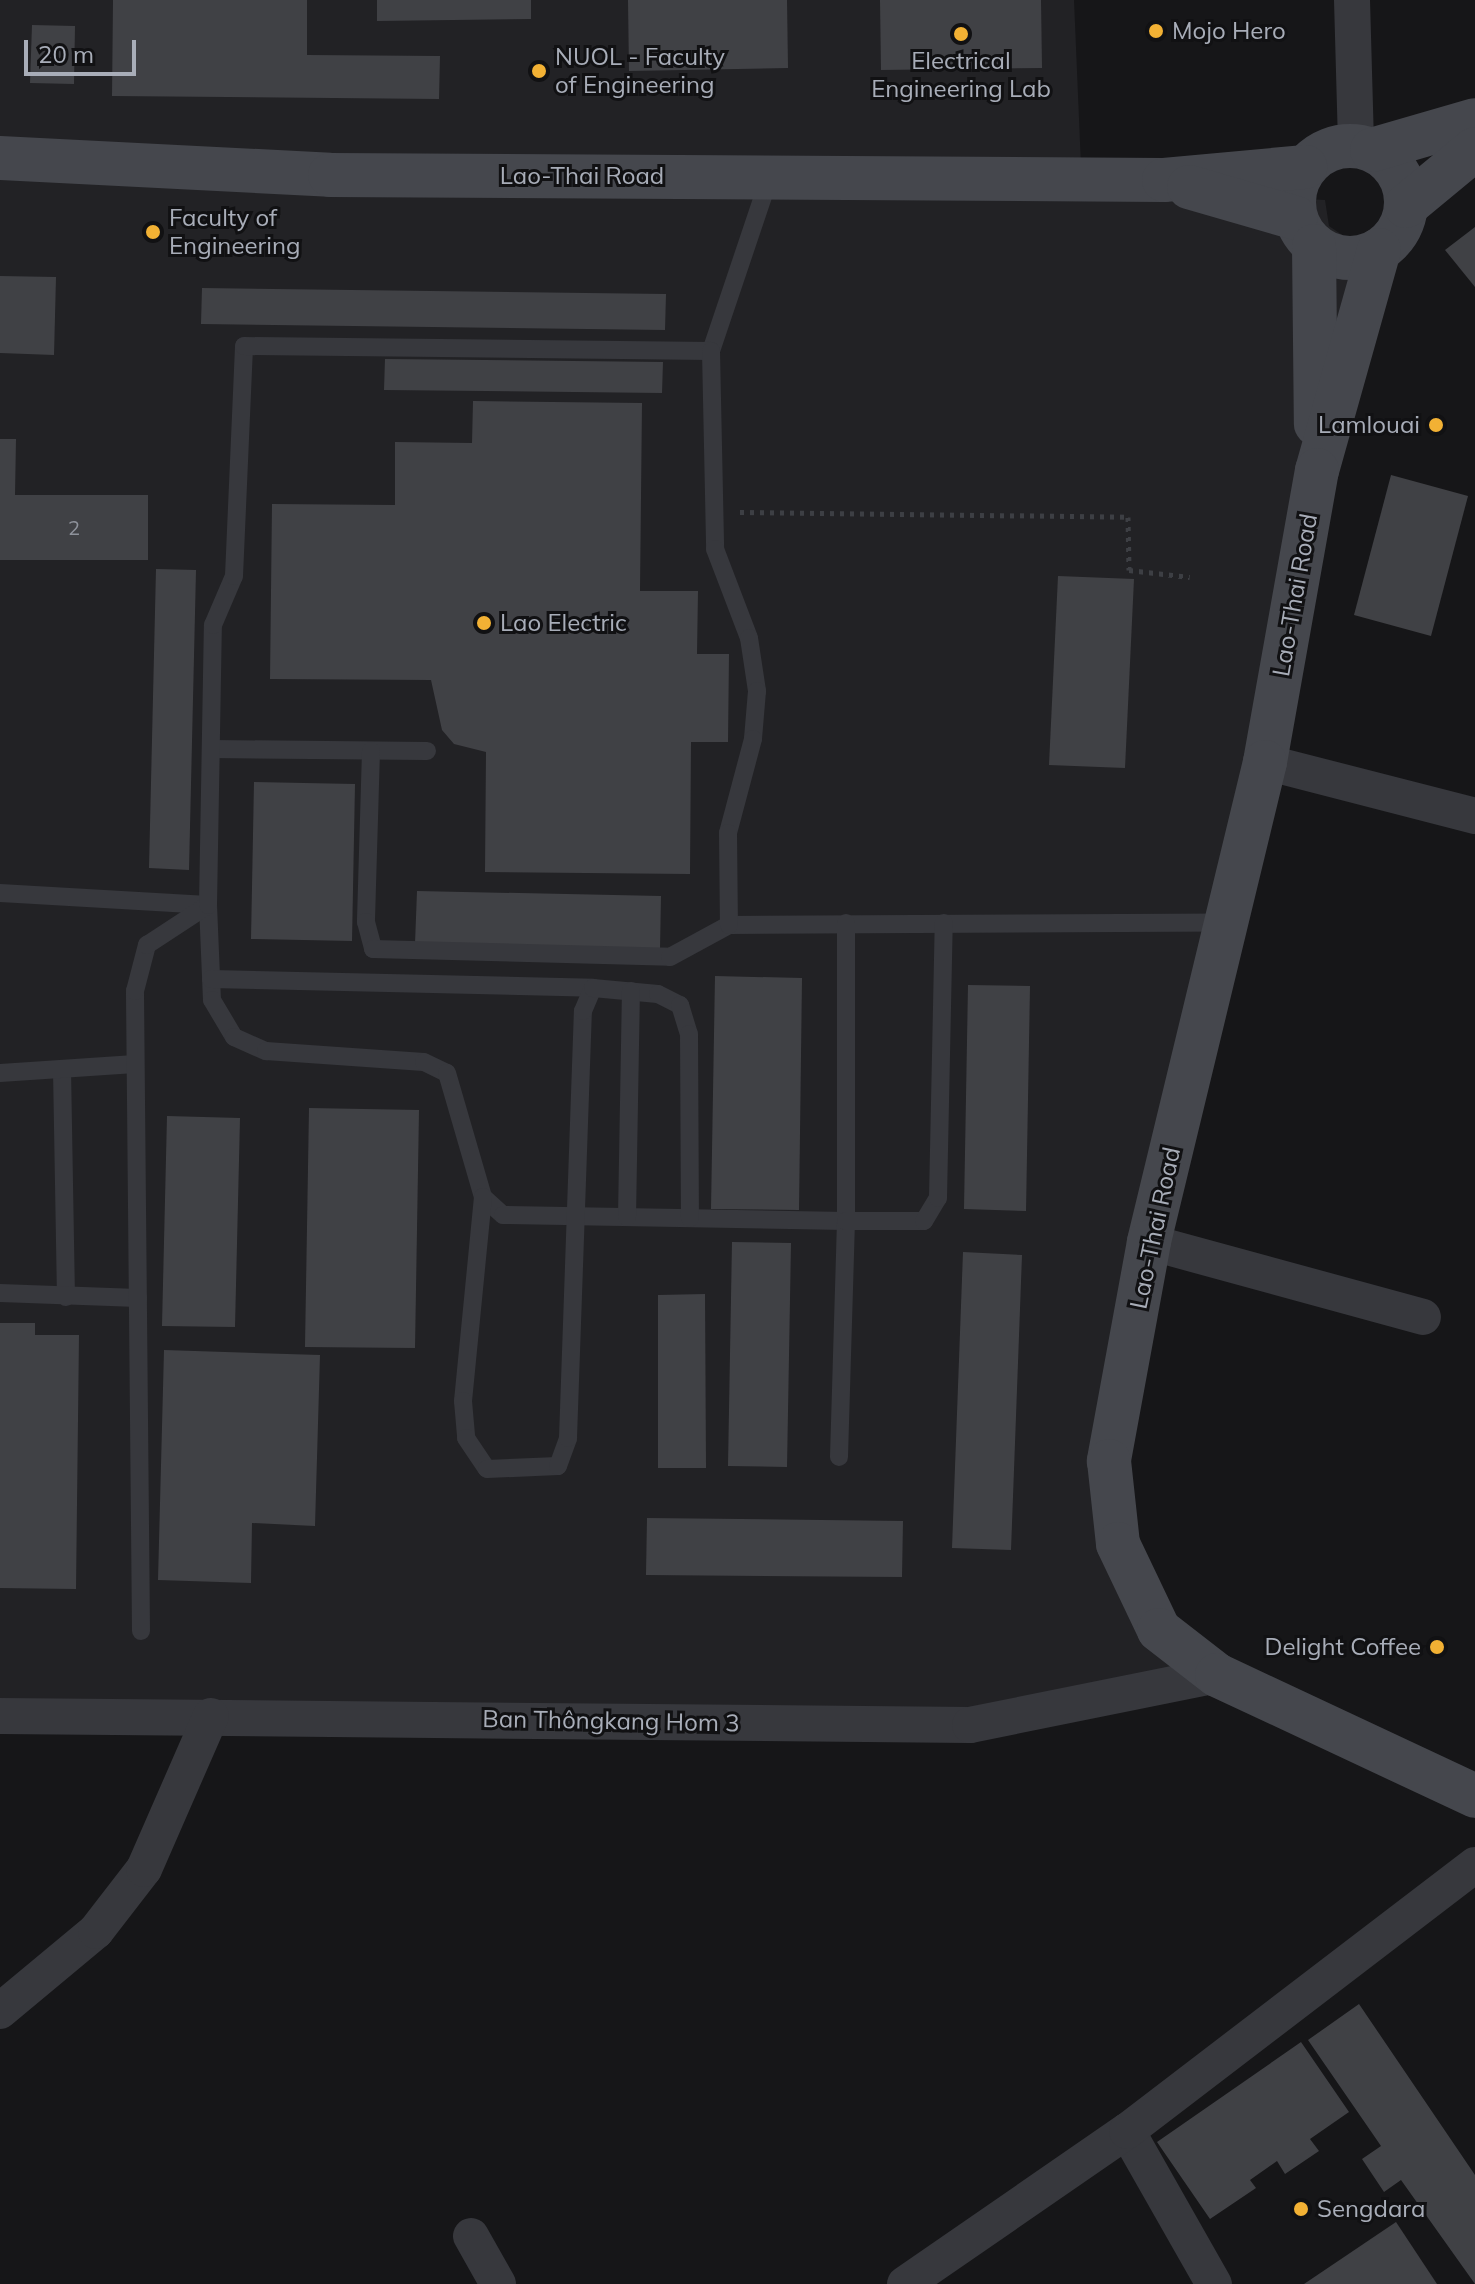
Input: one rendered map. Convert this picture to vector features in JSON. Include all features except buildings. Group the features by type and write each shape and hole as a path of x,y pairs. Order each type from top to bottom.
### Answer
{"street":[{"path":"1352,0 1364,148 1397,172 1406,206"},
{"path":"1475,120 1364,148 1336,147 1305,167 1296,184 1305,232 1345,258 1379,250 1406,206 1475,149"},
{"name":"Lao-Thai Road","path":"0,158 330,175 1164,180 1305,167"},
{"name":"Lao-Thai Road","path":"1164,180 1305,232 1317,470"},
{"name":"Lao-Thai Road","path":"1379,250 1317,470 1265,762 1149,1242 1109,1461 1118,1544 1159,1630 1217,1675 1475,1796"},
{"path":"1265,762 1475,816"},
{"path":"1149,1242 1423,1317"},
{"name":"Ban Thôngkang Hom 3","path":"0,1716 970,1725 1217,1675"},
{"path":"0,2011 96,1931 144,1869 211,1716"},
{"path":"905,2284 1127,2131 1475,1865"},
{"path":"1127,2131 1214,2284"},
{"path":"471,2236 498,2284"}],"lane":[{"path":"729,925 728,833 753,739 757,691 745,625 715,549 719,511 711,351 770,176"},
{"path":"593,988 583,1011 568,1438 558,1466 487,1469 466,1438 463,1401 483,1197 447,1073 424,1062 266,1051 234,1037 212,1000 208,905 213,625 234,576 244,346 711,351"},
{"path":"211,749 427,751"},
{"path":"371,751 366,922 373,949 670,957 729,925 1227,922"},
{"path":"0,893 208,905"},
{"path":"141,1631 135,991 147,945 208,905"},
{"path":"839,1457 846,1221 846,923"},
{"path":"483,1197 503,1215 924,1221 938,1198 944,923"},
{"path":"211,979 593,988 631,991 680,1005 689,1034 690,1218"},
{"path":"627,1217 631,991"},
{"path":"0,1073 135,1064"},
{"path":"62,1069 66,1297"},
{"path":"0,1293 138,1298"}],"path":[{"path":"719,511 1128,517 1129,570 1190,577"}],"shaded area":[{"name":"NUOL - Faculty of Engineering","path":"0,0 1074,0 1081,166 323,161 0,143"},
{"name":"Lao Electric","path":"0,172 1092,187 1325,200 1329,226 1363,249 1097,1464 1194,1670 968,1715 0,1706"}],"place":[{"name":"Mojo Hero","path":"1156,31"},
{"name":"Electrical Engineering Lab","path":"961,34"},
{"name":"NUOL - Faculty of Engineering","path":"539,71"},
{"name":"Faculty of Engineering","path":"153,232"},
{"name":"Lamlouai","path":"1436,425"},
{"name":"Lao Electric","path":"484,623"},
{"name":"Delight Coffee","path":"1437,1647"},
{"name":"Sengdara","path":"1301,2209"}]}
